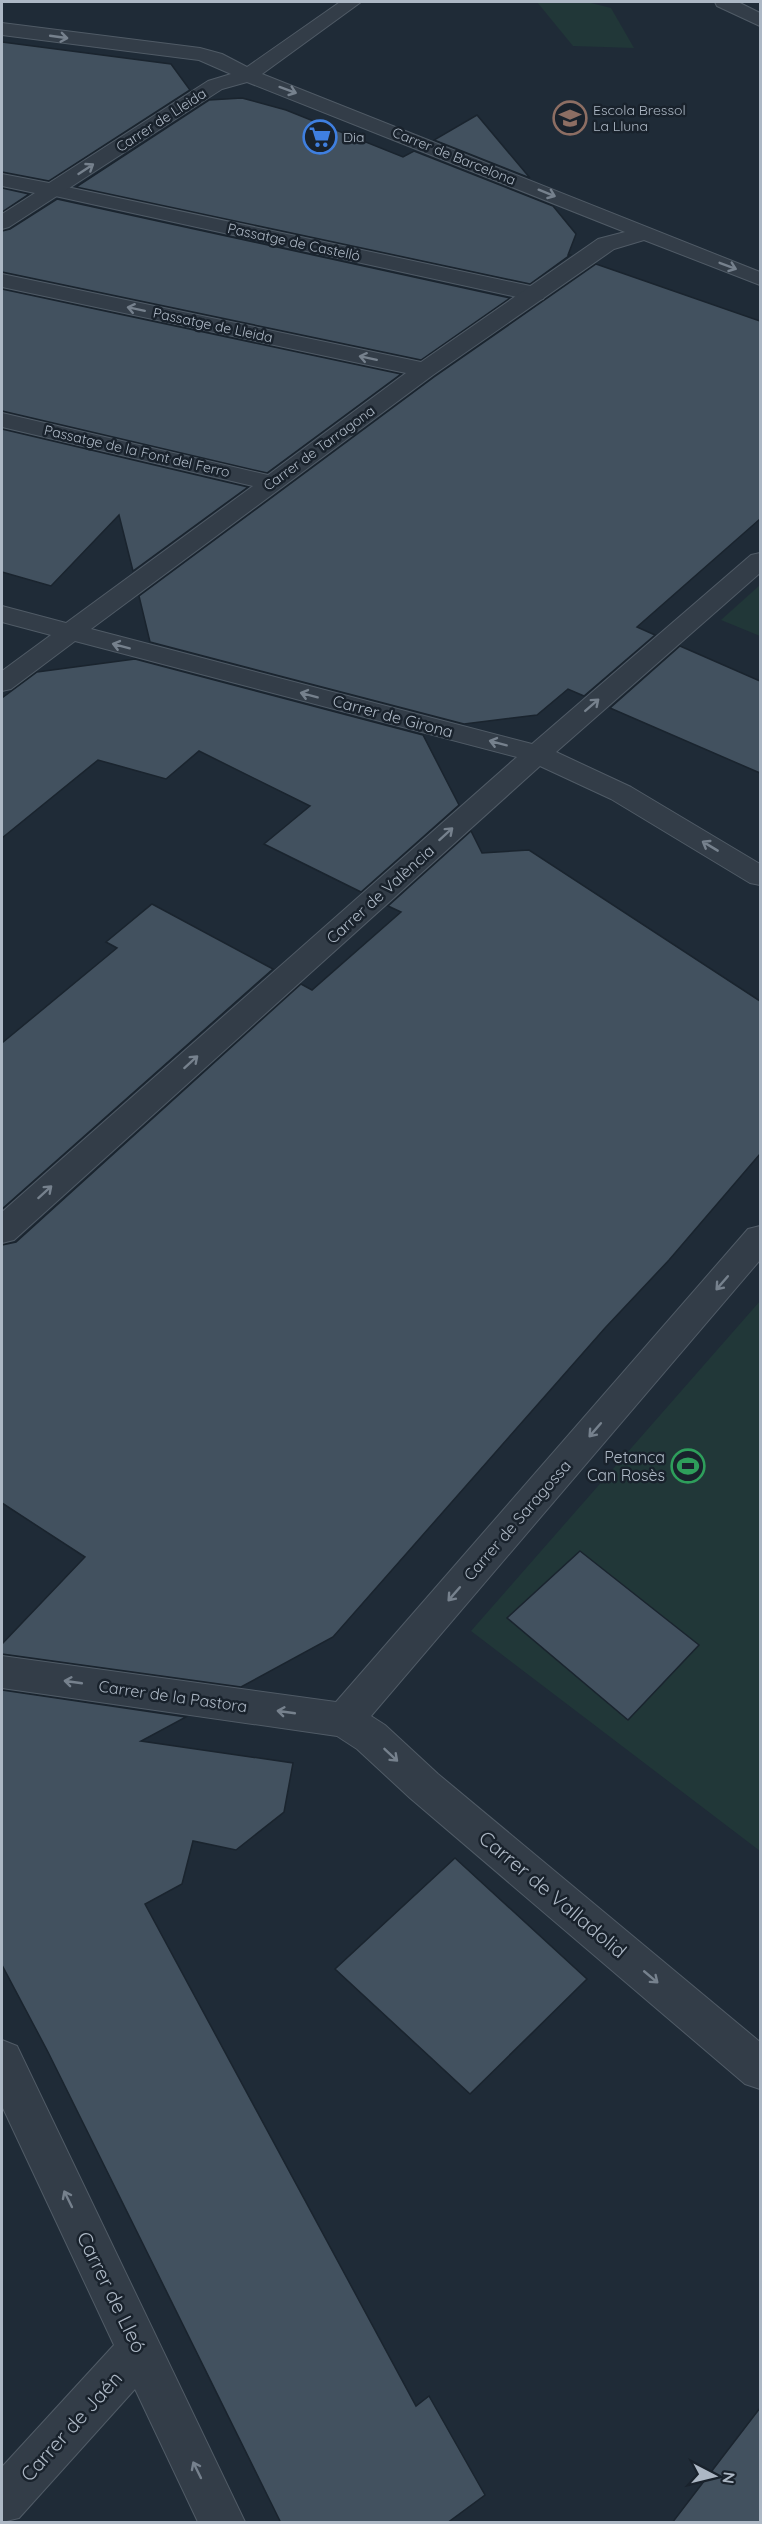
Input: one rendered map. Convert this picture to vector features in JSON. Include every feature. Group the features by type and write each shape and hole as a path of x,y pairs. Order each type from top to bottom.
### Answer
{"street":[{"name":"Carrer de Lleida","path":"2,223 215,86 248,75 352,2"},
{"path":"724,2 760,20"},
{"name":"Carrer de Barcelona","path":"2,29 200,54 215,58 248,75 760,279"},
{"name":"Passatge de Castelló","path":"2,180 535,294"},
{"name":"Carrer de Tarragona","path":"2,683 425,370 606,244 647,233"},
{"name":"Passatge de Lleida","path":"2,280 425,370"},
{"name":"Passatge de la Font del Ferro","path":"2,420 272,483"},
{"name":"Carrer de València","path":"2,1231 537,753 760,560"},
{"name":"Carrer de Girona","path":"2,614 537,753 621,793 760,876"},
{"name":"Carrer de Saragossa","path":"344,1720 760,1238"},
{"name":"Carrer de la Pastora","path":"2,1672 344,1720"},
{"name":"Carrer de Valladolid","path":"344,1720 371,1737 424,1786 760,2069"},
{"name":"Carrer de Lleó","path":"2,2061 222,2523"},
{"name":"Carrer de Jaén","path":"2,2501 140,2350"}],"green space":[{"path":"537,2 587,2 611,8 634,48 573,46"},
{"path":"760,585 760,636 721,620"},
{"name":"Petanca Can Rosès","path":"760,1301 760,1851 471,1631"}],"building":[{"path":"2,42 171,64 190,90 49,181 2,172"},
{"path":"242,98 286,110 403,157 414,151 553,206 576,234 568,255 570,255 530,284 76,187 209,100"},
{"path":"477,115 530,178 434,140"},
{"path":"2,188 29,194 2,212"},
{"path":"57,199 510,298 421,360 2,272 2,231 10,229"},
{"path":"596,264 760,321 760,519 637,627 655,635 584,696 568,689 537,715 464,724 150,642 139,596 434,377"},
{"path":"2,289 401,374 267,473 2,411"},
{"path":"2,429 248,487 133,571 119,515 51,586 2,572"},
{"path":"680,646 760,681 760,773 610,708"},
{"path":"135,659 423,735 459,805 361,892 264,844 310,806 199,751 166,779 98,760 2,838 2,698 37,672"},
{"path":"471,831 482,853 529,850 760,1001 760,1154 669,1260 605,1328 333,1637 241,1687 2,1654 2,1644 85,1557 2,1503 2,1245 16,1242 301,984 312,990 401,912 388,906"},
{"path":"152,904 273,969 2,1209 2,1043 117,948 106,942"},
{"path":"580,1551 699,1645 628,1720 507,1618"},
{"path":"2,1690 186,1717 141,1741 293,1763 284,1812 236,1850 193,1841 182,1884 145,1904 416,2406 429,2396 485,2495 447,2523 281,2523 48,2052 2,1965"},
{"path":"455,1858 587,1979 470,2094 335,1969"},
{"path":"760,2408 760,2523 672,2523"}],"place":[{"name":"Escola Bressol La Lluna","path":"570,118"},
{"name":"Dia","path":"320,137"},
{"name":"Petanca Can Rosès","path":"688,1466"}]}
